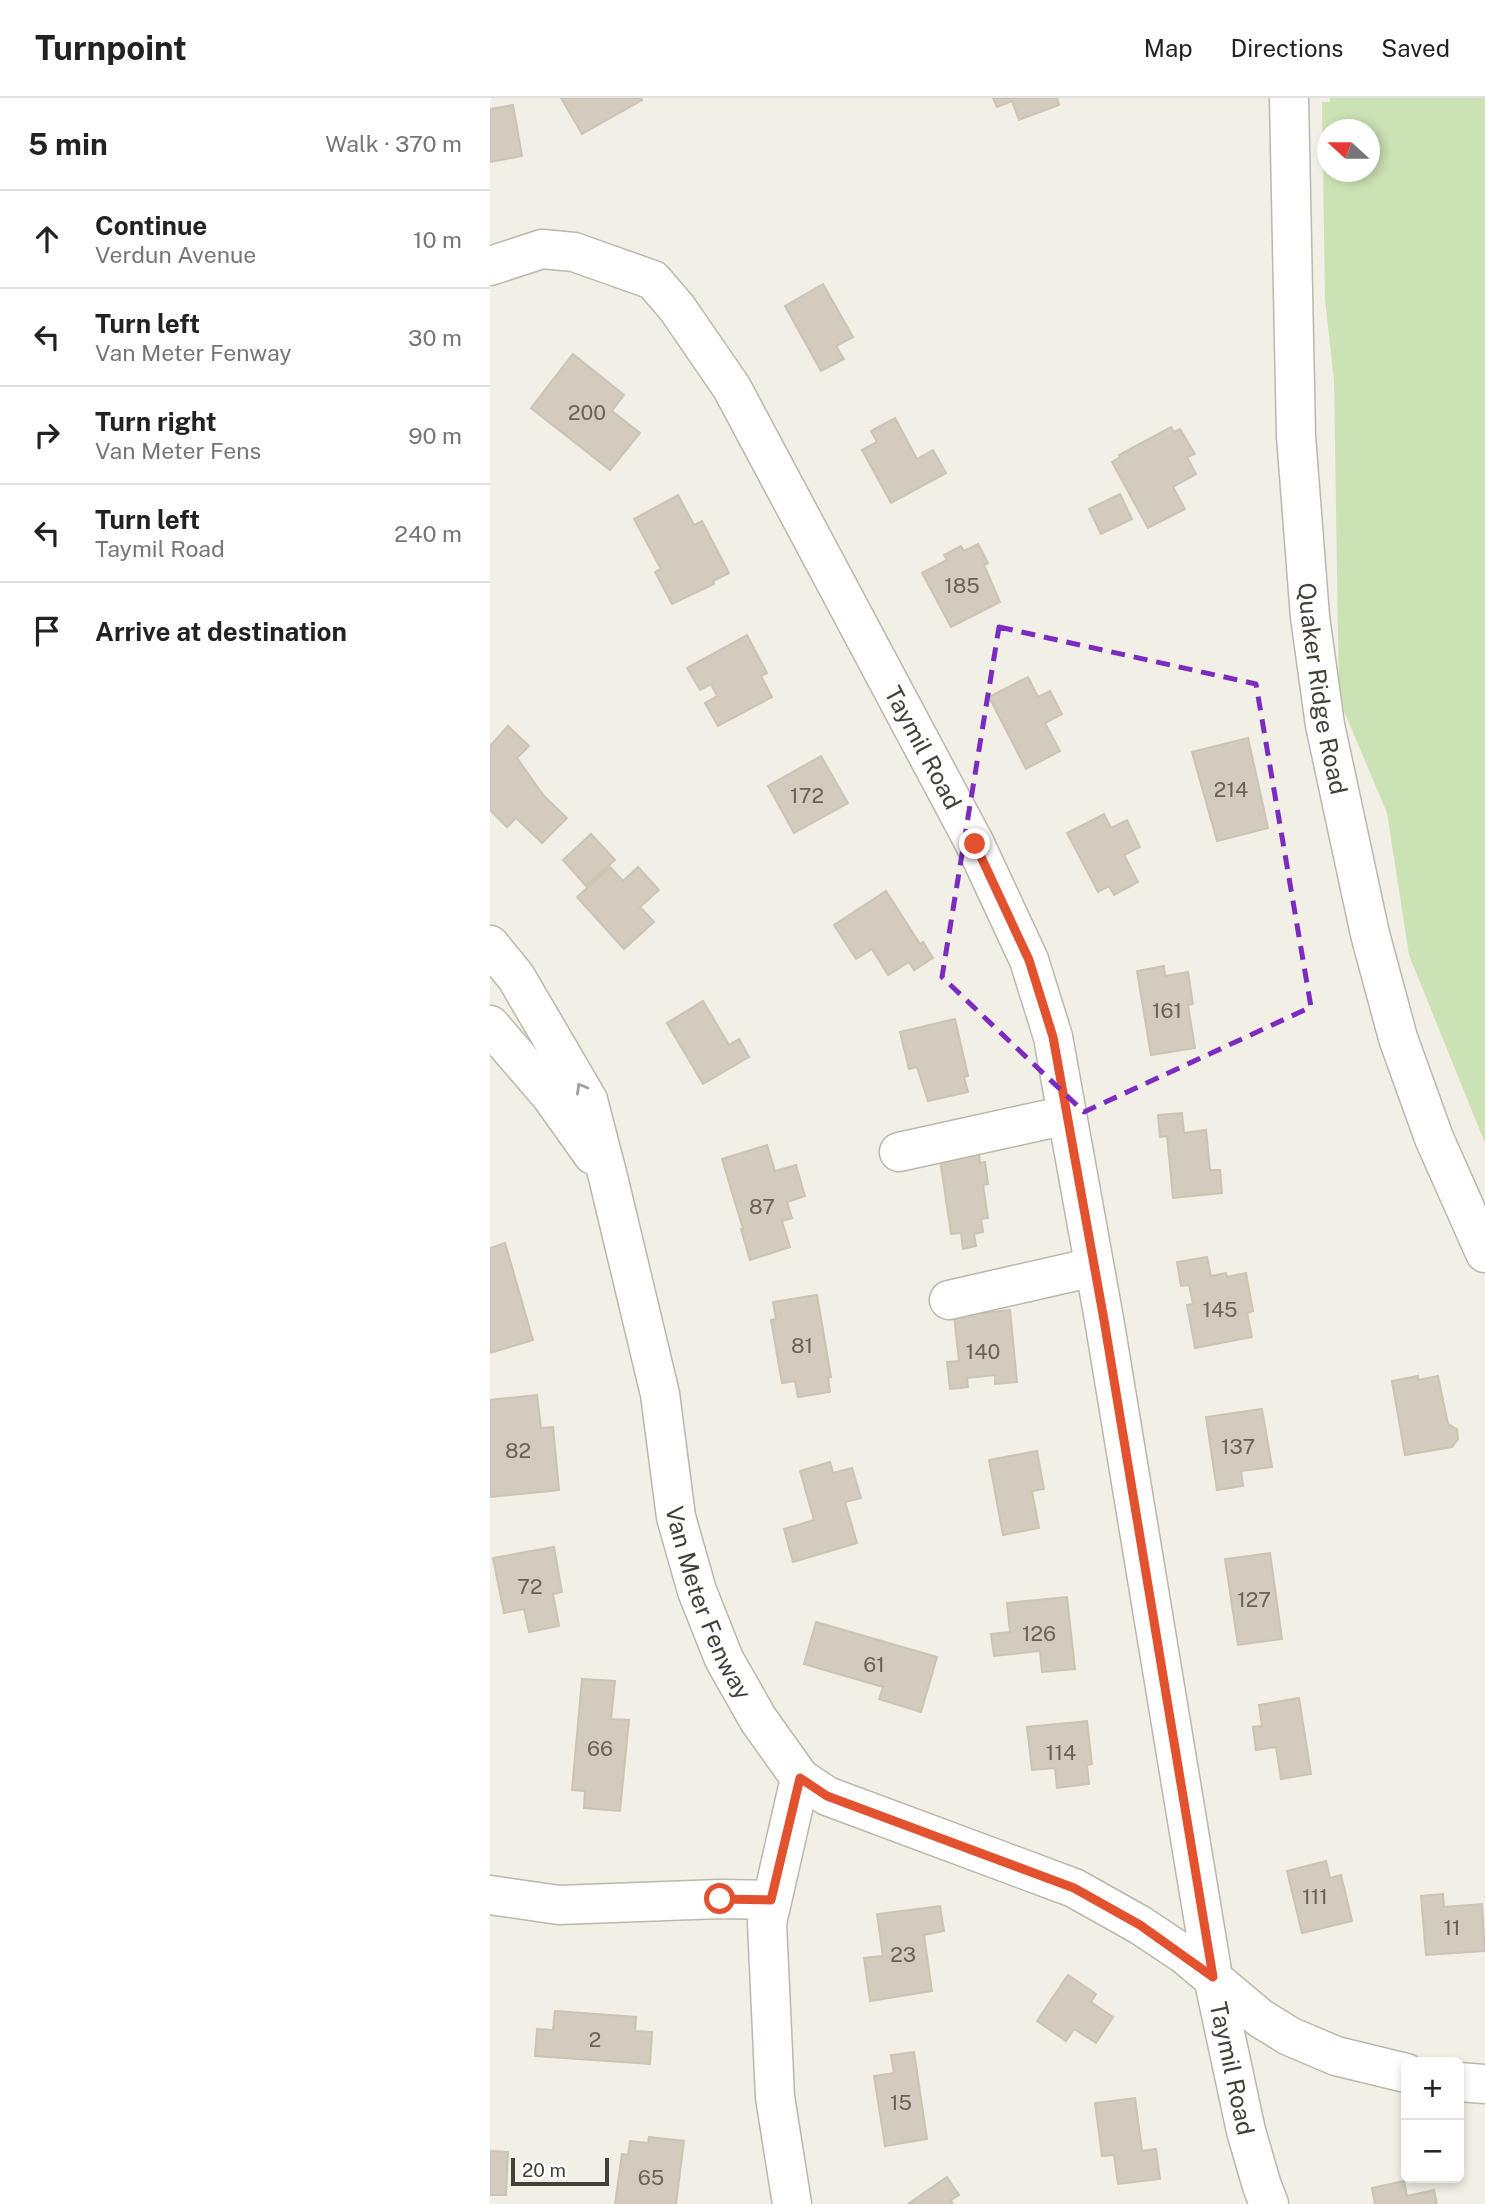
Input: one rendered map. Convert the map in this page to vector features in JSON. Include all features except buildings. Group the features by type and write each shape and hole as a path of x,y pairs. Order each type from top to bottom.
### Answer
{"street":[{"name":"Quaker Ridge Road","path":"1289,98 1296,436 1310,617 1325,724 1370,934 1398,1038 1434,1138 1485,1253"},
{"name":"Taymil Road","path":"490,266 542,249 574,252 653,281 677,308 732,388 975,844 1023,948 1053,1037 1213,1977 1245,2130 1269,2204"},
{"path":"490,945 516,977 588,1100 608,1177"},
{"name":"Van Meter Fenway","path":"490,1025 551,1096 608,1177 660,1394 676,1517 697,1591 724,1659 758,1719 800,1778"},
{"path":"899,1152 1067,1115"},
{"path":"949,1300 1094,1267"},
{"path":"792,2204 775,2096 767,1923 800,1778 827,1796 1074,1888 1140,1925 1213,1977 1260,2018 1289,2036 1336,2056 1401,2072"},
{"path":"490,1895 559,1905 720,1899 771,1900"},
{"path":"1464,2082 1485,2084"}],"highlighted area":[{"path":"999,627 1256,684 1311,1007 1084,1112 942,977"}],"green space":[{"path":"1330,98 1485,98 1485,1143 1409,955 1387,813 1339,699 1334,380 1325,299 1323,182 1380,182 1380,119 1322,119 1322,102 1330,102"}],"route":[{"path":"720,1899 771,1900 800,1778 827,1796 1074,1888 1140,1925 1213,1977 1104,1320 1053,1037 1029,960 975,844"}]}
